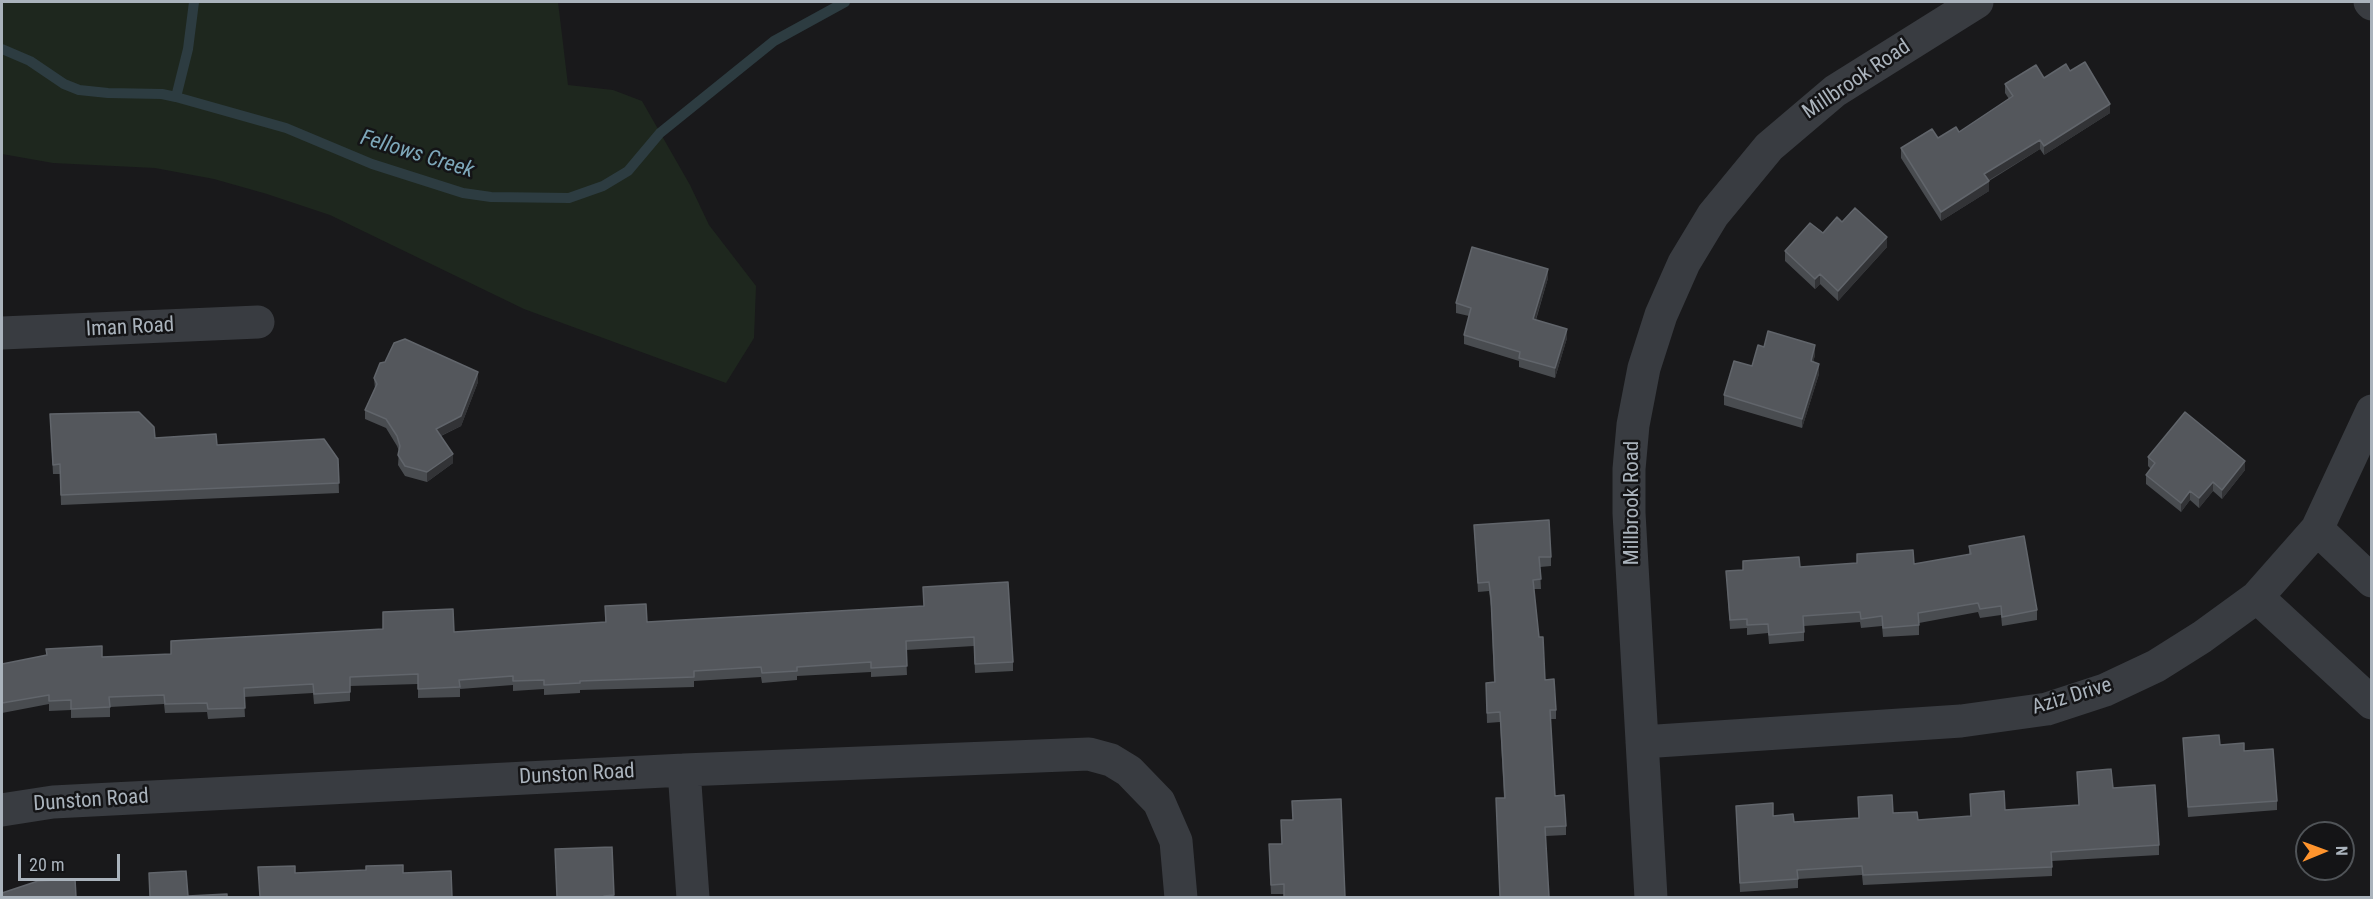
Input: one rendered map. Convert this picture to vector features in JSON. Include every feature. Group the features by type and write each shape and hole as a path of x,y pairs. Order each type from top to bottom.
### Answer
{"street":[{"name":"Millbrook Road","path":"1651,897 1629,513 1629,469 1633,426 1644,368 1661,315 1675,284 1713,215 1769,147 1835,91 1977,2"},
{"name":"Iman Road","path":"2,333 258,322"},
{"name":"Aziz Drive","path":"1642,742 1961,721 2047,709 2105,690 2156,666 2202,637 2257,597 2317,529 2372,411"},
{"path":"2317,529 2372,581"},
{"path":"2257,597 2372,703"},
{"name":"Dunston Road","path":"2,810 53,802 684,770 1089,754 1111,760 1144,784 1159,802 1176,841 1181,897"},
{"path":"684,770 693,897"}],"shaded area":[{"path":"2,2 558,2 568,85 613,90 642,101 690,185 709,225 756,286 754,338 726,383 524,309 330,215 267,194 214,179 155,168 53,163 2,154"}],"building":[{"path":"2085,62 2110,104 2044,146 2040,140 1984,174 1989,181 1941,212 1901,148 1932,129 1938,138 1956,127 1959,132 2013,96 2005,84 2036,65 2044,78 2066,64 2070,71"},
{"path":"1855,208 1887,237 1838,291 1820,274 1815,279 1785,251 1810,223 1823,233 1837,217 1842,222"},
{"path":"1472,247 1548,269 1533,319 1567,329 1555,368 1519,358 1520,352 1464,335 1471,308 1456,303"},
{"path":"1768,331 1815,345 1811,361 1819,364 1802,419 1724,395 1734,361 1752,366 1758,345 1764,347"},
{"path":"405,339 478,372 461,416 436,429 453,454 427,472 405,466 398,455 400,446 397,436 386,419 365,410 377,384 374,378 380,363 385,362 394,343"},
{"path":"139,412 154,427 155,438 216,434 217,445 324,439 338,459 339,483 61,495 60,464 53,465 50,414"},
{"path":"2185,412 2245,461 2222,490 2213,482 2199,498 2190,491 2181,503 2146,475 2155,463 2148,457"},
{"path":"1549,520 1551,557 1539,557 1541,579 1533,580 1539,637 1543,637 1545,680 1554,679 1556,710 1550,710 1555,796 1564,795 1566,826 1545,827 1549,897 1500,897 1496,798 1505,798 1500,712 1487,713 1486,683 1495,682 1491,598 1489,582 1478,583 1474,525"},
{"path":"2024,536 2037,610 2002,617 2001,606 1980,609 1978,603 1918,613 1919,625 1883,628 1882,616 1861,619 1860,612 1803,616 1804,632 1769,635 1768,624 1747,625 1747,619 1730,620 1726,571 1743,570 1743,561 1799,557 1800,567 1857,563 1857,554 1913,550 1914,564 1971,554 1969,546"},
{"path":"1008,582 1013,662 975,664 974,637 906,641 907,666 871,668 871,662 797,667 797,671 762,673 761,667 694,671 694,677 580,681 580,683 544,685 544,680 513,681 513,676 459,680 460,687 418,689 418,674 350,677 350,692 314,694 313,684 244,688 245,708 208,709 207,703 165,704 164,695 109,697 110,707 71,709 71,700 49,701 49,695 2,703 2,664 47,655 46,649 102,646 102,657 171,654 171,641 383,629 383,612 453,609 454,632 606,622 605,606 646,604 647,622 924,606 923,587"},
{"path":"2219,735 2220,745 2244,743 2244,751 2273,749 2277,801 2188,807 2183,738"},
{"path":"2111,769 2113,788 2155,785 2159,845 2051,852 2052,867 1863,875 1862,866 1797,870 1798,879 1740,883 1736,806 1773,803 1773,816 1793,814 1794,822 1859,818 1858,797 1892,795 1893,813 1917,812 1918,820 1971,816 1970,794 2004,791 2005,810 2079,805 2077,772"},
{"path":"1341,799 1345,897 1284,897 1284,884 1271,885 1269,844 1282,844 1281,820 1293,820 1292,801"},
{"path":"612,847 614,895 557,897 555,849"},
{"path":"403,865 403,873 451,871 452,897 260,897 258,867 295,866 295,873 366,870 366,866"},
{"path":"186,871 188,896 227,894 227,897 150,897 149,873"},
{"path":"75,879 76,897 2,897 2,893 38,881"}],"waterway":[{"path":"176,97 188,49 194,2"},
{"name":"Fellows Creek","path":"2,49 30,61 64,84 79,90 162,94 176,97 286,128 372,164 463,193 491,197 569,198 603,186 628,171 660,133 774,41 845,2"}]}
